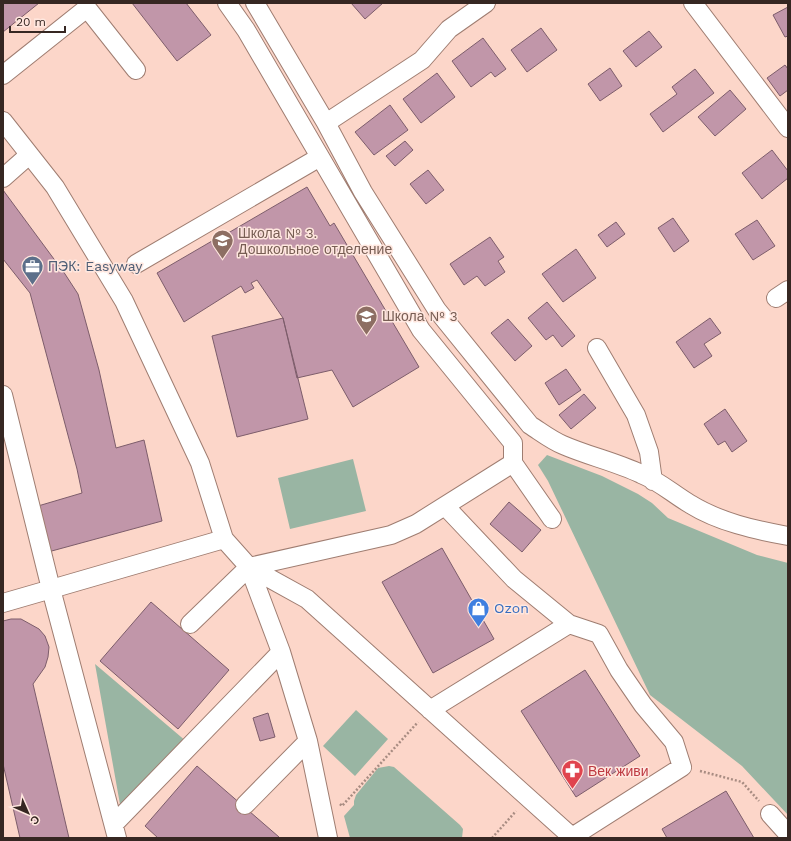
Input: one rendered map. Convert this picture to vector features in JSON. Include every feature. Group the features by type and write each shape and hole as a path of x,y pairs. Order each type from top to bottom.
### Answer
{"street":[{"path":"227,3 246,30 421,330 514,443 513,463 552,519"},
{"path":"255,3 326,123 363,192 437,310 530,425 564,446 610,461 642,474 691,505 724,520 788,536"},
{"path":"326,123 422,60 450,28 486,3"},
{"path":"693,3 788,128"},
{"path":"3,75 87,8 136,70"},
{"path":"3,121 55,187 124,300 200,463 224,539 249,567 307,600 572,838 682,767 674,742 643,705 619,670 599,634 569,624 514,579 445,506"},
{"path":"3,178 29,155"},
{"path":"136,264 320,157"},
{"path":"597,348 636,415 649,452 654,481"},
{"path":"3,395 51,589 115,831"},
{"path":"190,624 249,567 390,534 416,524 513,463"},
{"path":"3,602 224,539"},
{"path":"249,567 281,652 308,741 325,836"},
{"path":"430,710 569,624"},
{"path":"115,831 281,652"},
{"path":"245,805 308,741"},
{"path":"770,814 788,834"}],"path":[{"path":"337,802 342,806 407,733 430,710"},
{"path":"682,767 742,782 770,814"},
{"path":"492,838 528,797"}],"green space":[{"path":"547,455 602,476 638,494 652,503 668,518 757,555 788,563 788,815 742,766 650,695 548,481 538,465"},
{"path":"353,459 366,511 290,529 278,478"},
{"path":"95,664 187,742 121,810"},
{"path":"356,710 388,739 355,776 323,746"},
{"path":"389,766 394,767 460,825 463,829 462,838 350,838 344,816 354,805 356,795 378,768"}],"building":[{"path":"3,3 39,3 3,32"},
{"path":"132,3 186,3 211,35 177,61"},
{"path":"351,3 383,3 365,19"},
{"path":"788,7 788,36 785,37 773,15"},
{"path":"541,28 557,50 527,72 511,50"},
{"path":"649,31 662,47 636,67 623,51"},
{"path":"483,38 506,69 495,77 491,72 471,87 452,61"},
{"path":"785,65 788,69 788,90 780,96 767,78"},
{"path":"610,68 622,86 600,101 588,84"},
{"path":"695,69 714,93 663,132 650,114 677,94 672,87"},
{"path":"437,73 455,97 421,123 403,99"},
{"path":"730,90 746,109 715,136 698,117"},
{"path":"390,105 408,130 374,155 355,132"},
{"path":"405,141 413,150 395,166 386,156"},
{"path":"772,150 788,171 788,178 762,199 742,173"},
{"path":"428,170 444,190 426,204 410,184"},
{"path":"307,187 330,226 334,223 419,367 353,407 332,370 297,378 283,318 257,280 251,283 254,288 245,293 241,286 184,322 157,273 212,241 218,250 227,244 223,236"},
{"path":"3,190 78,294 99,370 116,448 144,440 162,521 48,552 38,506 82,493 77,469 30,293 3,259"},
{"path":"673,218 689,241 674,252 658,228"},
{"path":"757,220 775,246 753,260 735,234"},
{"path":"616,222 625,234 607,247 598,235"},
{"path":"490,237 504,257 498,261 505,272 485,286 477,276 464,285 450,264"},
{"path":"576,249 596,278 563,302 542,274"},
{"path":"547,302 575,336 562,347 553,335 546,340 528,318"},
{"path":"283,318 308,419 237,437 212,336"},
{"path":"710,318 721,333 704,344 712,356 694,368 676,342"},
{"path":"508,319 532,346 515,361 491,333"},
{"path":"566,369 581,390 559,405 545,383"},
{"path":"584,394 596,408 571,429 559,415"},
{"path":"725,409 747,441 732,452 725,441 718,445 704,424"},
{"path":"509,502 541,530 522,552 490,524"},
{"path":"442,548 494,639 433,673 382,582"},
{"path":"151,602 229,670 178,729 100,661"},
{"path":"21,619 39,629 45,636 49,647 45,667 33,684 69,838 20,838 3,764 3,621"},
{"path":"585,670 640,756 576,797 521,711"},
{"path":"268,713 275,737 260,741 253,718"},
{"path":"197,766 279,837 158,838 145,826"},
{"path":"726,791 754,838 667,838 662,829"}],"place":[{"name":"Школа № 3. Дошкольное отделение","path":"222,260"},
{"name":"ПЭК: Easyway","path":"33,286"},
{"name":"Школа № 3","path":"367,336"},
{"name":"Ozon","path":"479,628"},
{"name":"Век живи","path":"572,790"}]}
